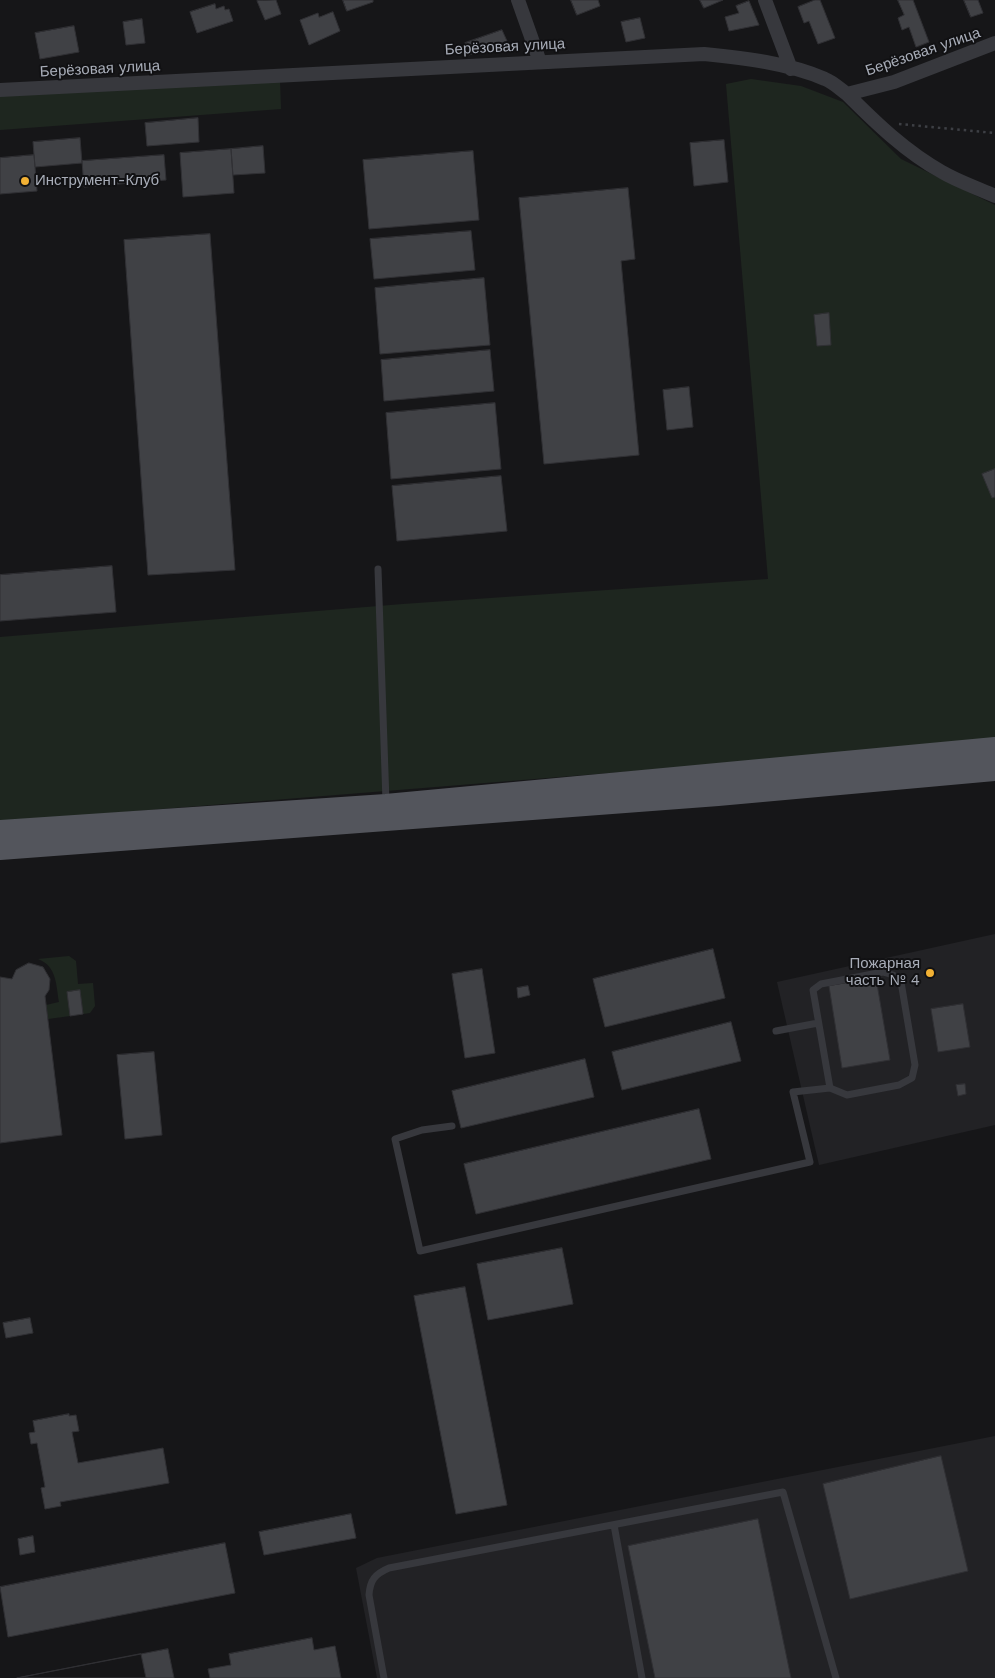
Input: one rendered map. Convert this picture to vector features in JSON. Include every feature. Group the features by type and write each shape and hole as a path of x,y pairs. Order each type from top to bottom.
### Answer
{"main road":[{"path":"0,831 386,805 995,748"},
{"path":"0,849 718,795 995,770"}],"street":[{"path":"518,0 540,62"},
{"path":"766,0 791,69"},
{"name":"Берёзовая улица","path":"0,90 704,54 752,59 791,69 826,79 847,94 894,82 995,43"},
{"path":"847,94 875,122 908,150 943,173 995,196"}],"lane":[{"path":"378,568 386,805"},
{"path":"452,1126 422,1130 395,1139 420,1251 810,1162 793,1092 830,1088 847,1095 899,1084 912,1078 915,1066 900,982 893,975 883,972 821,984 813,990 830,1088"},
{"path":"776,1031 818,1023"},
{"path":"384,1678 369,1595 369,1586 379,1572 783,1492 836,1678"},
{"path":"614,1525 642,1678"}],"path":[{"path":"875,122 995,133"}],"shaded area":[{"path":"751,79 801,86 843,102 901,159 995,205 995,742 0,822 0,637 403,604 768,579 726,84"},
{"path":"280,81 281,109 0,130 0,95"},
{"path":"995,934 995,1125 819,1165 777,982"},
{"path":"69,956 76,961 78,984 93,983 95,1006 90,1013 83,1014 80,991 68,992 70,1016 48,1019 46,1005 59,1002 57,989 49,966 38,959"},
{"path":"995,1436 995,1678 377,1678 356,1568 377,1558"}],"building":[{"path":"276,0 281,14 265,20 257,1"},
{"path":"343,0 373,0 373,2 347,11"},
{"path":"571,0 598,0 600,6 577,15"},
{"path":"700,0 723,0 704,8"},
{"path":"815,0 820,0 835,38 818,44 809,21 804,23 798,7"},
{"path":"898,0 913,0 929,42 916,47 909,27 902,30 898,18 904,15"},
{"path":"964,0 978,0 983,13 971,17"},
{"path":"749,1 759,25 729,31 725,17 739,13 736,6"},
{"path":"215,4 216,9 224,6 225,10 229,9 233,21 197,33 190,12"},
{"path":"333,12 340,31 309,45 300,20 318,13 319,17"},
{"path":"640,18 645,38 626,42 621,22"},
{"path":"142,19 145,43 126,45 123,22"},
{"path":"74,26 79,52 40,59 35,33"},
{"path":"502,30 507,41 469,55 465,43"},
{"path":"198,118 199,142 147,146 145,123"},
{"path":"80,138 82,163 35,167 33,142"},
{"path":"724,140 728,182 694,186 690,143"},
{"path":"263,146 265,173 233,175 231,149"},
{"path":"231,149 234,193 183,197 180,153"},
{"path":"473,151 479,220 369,229 363,160"},
{"path":"34,155 37,191 0,194 0,158"},
{"path":"164,155 166,180 84,187 82,161"},
{"path":"628,188 635,259 621,261 639,455 544,464 519,198"},
{"path":"471,231 475,270 374,279 370,239"},
{"path":"210,234 235,570 148,575 124,240"},
{"path":"484,278 490,345 380,354 375,288"},
{"path":"829,313 831,345 817,346 814,315"},
{"path":"490,350 494,391 384,401 381,360"},
{"path":"689,387 693,427 667,430 663,390"},
{"path":"495,403 501,469 391,479 386,413"},
{"path":"995,469 995,497 992,498 982,474"},
{"path":"501,476 507,531 397,541 392,486"},
{"path":"112,566 116,612 0,621 0,575"},
{"path":"713,949 725,998 605,1027 593,979"},
{"path":"29,963 43,967 50,979 49,990 45,996 62,1135 0,1143 0,977 12,979 16,970"},
{"path":"482,969 495,1053 465,1058 452,974"},
{"path":"876,978 890,1060 842,1068 829,986"},
{"path":"528,986 530,995 518,998 517,988"},
{"path":"80,990 83,1014 70,1016 67,992"},
{"path":"963,1004 970,1047 938,1052 931,1009"},
{"path":"731,1022 741,1061 622,1090 612,1052"},
{"path":"154,1052 162,1135 125,1139 117,1055"},
{"path":"585,1059 594,1097 461,1128 452,1091"},
{"path":"965,1084 966,1094 958,1096 956,1085"},
{"path":"699,1109 711,1159 476,1214 464,1164"},
{"path":"562,1248 573,1304 488,1320 477,1264"},
{"path":"465,1287 507,1505 456,1514 414,1296"},
{"path":"30,1318 33,1333 6,1338 3,1323"},
{"path":"69,1414 69,1416 76,1415 79,1431 72,1432 78,1463 163,1448 169,1483 60,1502 61,1506 45,1509 41,1488 45,1487 37,1443 31,1444 29,1433 35,1432 33,1421"},
{"path":"941,1456 968,1571 850,1599 823,1484"},
{"path":"351,1514 356,1538 264,1555 259,1532"},
{"path":"758,1519 791,1678 655,1678 628,1546"},
{"path":"33,1536 35,1552 20,1555 18,1539"},
{"path":"225,1543 235,1593 8,1637 0,1587"},
{"path":"312,1638 314,1650 335,1646 341,1678 210,1678 208,1669 231,1665 229,1654"},
{"path":"168,1649 174,1678 17,1678 141,1654"},
{"path":"141,1654 146,1678 17,1678"}],"place":[{"name":"Инструмент-Клуб","path":"25,181"},
{"name":"Пожарная часть № 4","path":"930,973"}]}
